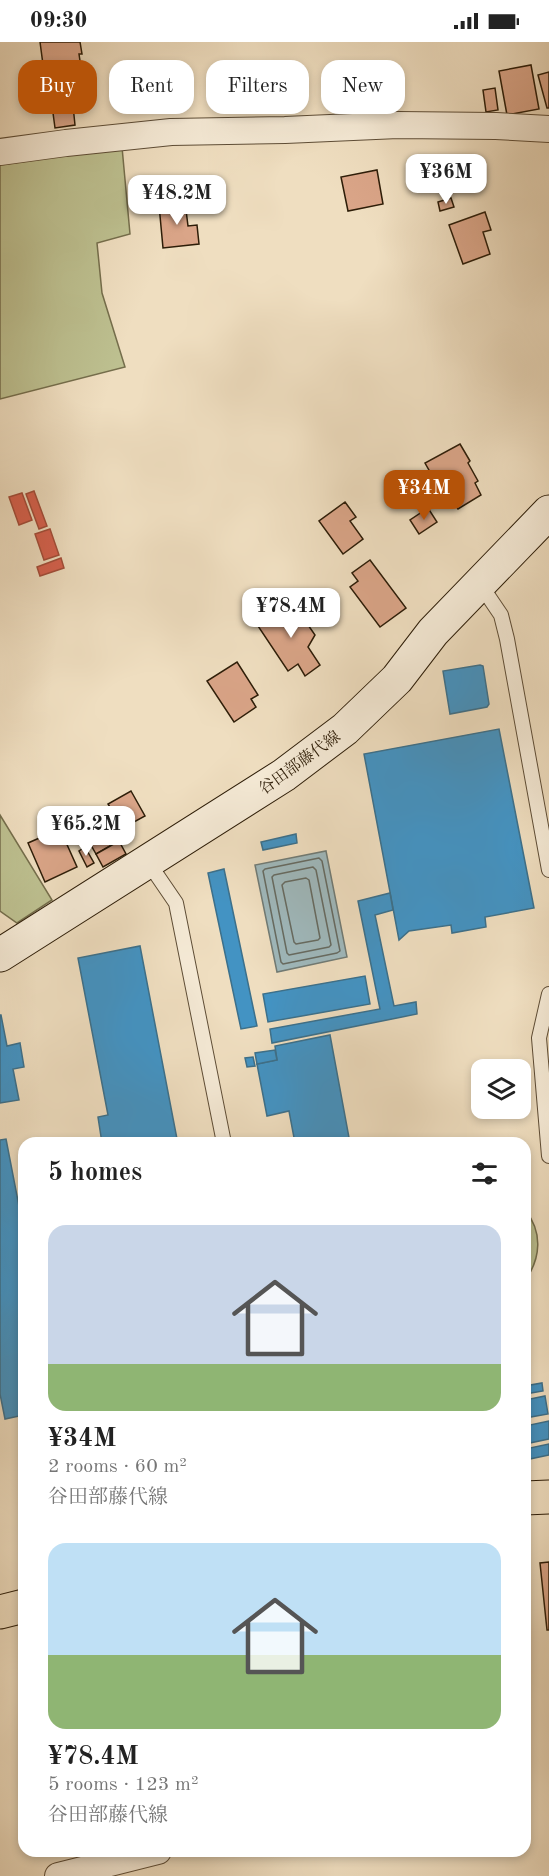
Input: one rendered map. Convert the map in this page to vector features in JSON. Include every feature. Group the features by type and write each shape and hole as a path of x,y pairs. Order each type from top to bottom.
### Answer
{"main road":[{"name":"谷田部藤代線","path":"0,955 284,775 345,729 397,679 434,632 549,512"},
{"path":"531,1498 549,1497"},
{"path":"0,1612 18,1608"}],"street":[{"path":"0,152 171,132 398,126 496,126 549,129"},
{"path":"58,1876 134,1857"}],"lane":[{"path":"480,584 501,615 507,639 549,870"},
{"path":"148,862 176,903 223,1137"},
{"path":"549,994 539,1038 549,1156"}],"green space":[{"path":"122,147 130,234 97,243 102,293 125,367 0,399 0,165"},
{"path":"0,815 52,900 17,923 0,911"},
{"path":"531,1218 538,1245 531,1270"}],"water":[{"path":"326,851 347,957 277,972 255,865"}],"building: Shops":[{"path":"34,491 47,526 39,529 26,494"},
{"path":"22,493 32,520 19,525 9,497"},
{"path":"50,529 59,555 44,560 35,534"},
{"path":"61,558 64,568 40,576 37,567"}],"building: Schools":[{"path":"483,666 489,704 487,707 450,714 443,671"},
{"path":"499,729 534,908 485,917 486,927 452,933 451,925 409,931 399,940 364,754"},
{"path":"296,834 297,843 263,850 261,842"},
{"path":"224,869 257,1026 241,1029 208,873"},
{"path":"390,893 393,910 375,915 394,1006 416,1002 417,1014 272,1043 270,1029 380,1009 358,901"},
{"path":"140,946 177,1137 101,1137 98,1117 108,1115 78,958"},
{"path":"365,976 370,1004 268,1022 263,994"},
{"path":"0,1015 7,1046 20,1043 24,1067 13,1069 19,1100 0,1103"},
{"path":"330,1035 349,1137 294,1137 289,1111 267,1116 257,1064 277,1060 275,1046"},
{"path":"275,1050 277,1060 257,1064 255,1053"},
{"path":"253,1057 255,1066 247,1067 245,1058"},
{"path":"6,1139 18,1201 18,1416 5,1419 0,1394 0,1140"},
{"path":"542,1383 543,1391 531,1393 531,1385"},
{"path":"545,1396 548,1414 531,1417 531,1399"},
{"path":"549,1421 549,1439 531,1443 531,1425"},
{"path":"549,1444 549,1455 531,1459 531,1448"}],"building: Other":[{"path":"40,42 80,42 82,54 79,54 80,60 42,60"},
{"path":"531,65 539,109 507,115 499,71"},
{"path":"549,72 549,108 547,108 538,75"},
{"path":"495,88 498,110 486,112 483,90"},
{"path":"53,114 74,114 75,125 55,128"},
{"path":"377,170 383,204 348,211 341,177"},
{"path":"172,184 173,196 163,197 163,185"},
{"path":"451,198 454,207 440,211 438,202"},
{"path":"185,202 188,226 197,225 199,244 163,248 159,205"},
{"path":"485,212 491,230 483,232 490,254 463,264 449,225"},
{"path":"460,444 470,461 468,463 478,481 475,483 481,495 458,509 447,490 442,493 425,463"},
{"path":"345,502 356,517 350,521 363,539 343,554 319,521"},
{"path":"428,508 437,522 419,534 410,520"},
{"path":"370,560 406,608 380,627 350,587 358,581 352,573"},
{"path":"293,603 315,635 308,647 320,665 305,676 298,664 288,671 258,626"},
{"path":"237,662 258,695 251,699 256,707 234,722 207,681"},
{"path":"131,791 145,816 123,828 108,804"},
{"path":"99,811 103,818 110,814 124,838 96,854 78,822"},
{"path":"60,829 77,867 45,882 28,843"},
{"path":"119,841 126,854 103,867 96,854"},
{"path":"85,847 94,863 87,867 79,851"},
{"path":"549,1562 549,1630 547,1630 540,1563"}]}
